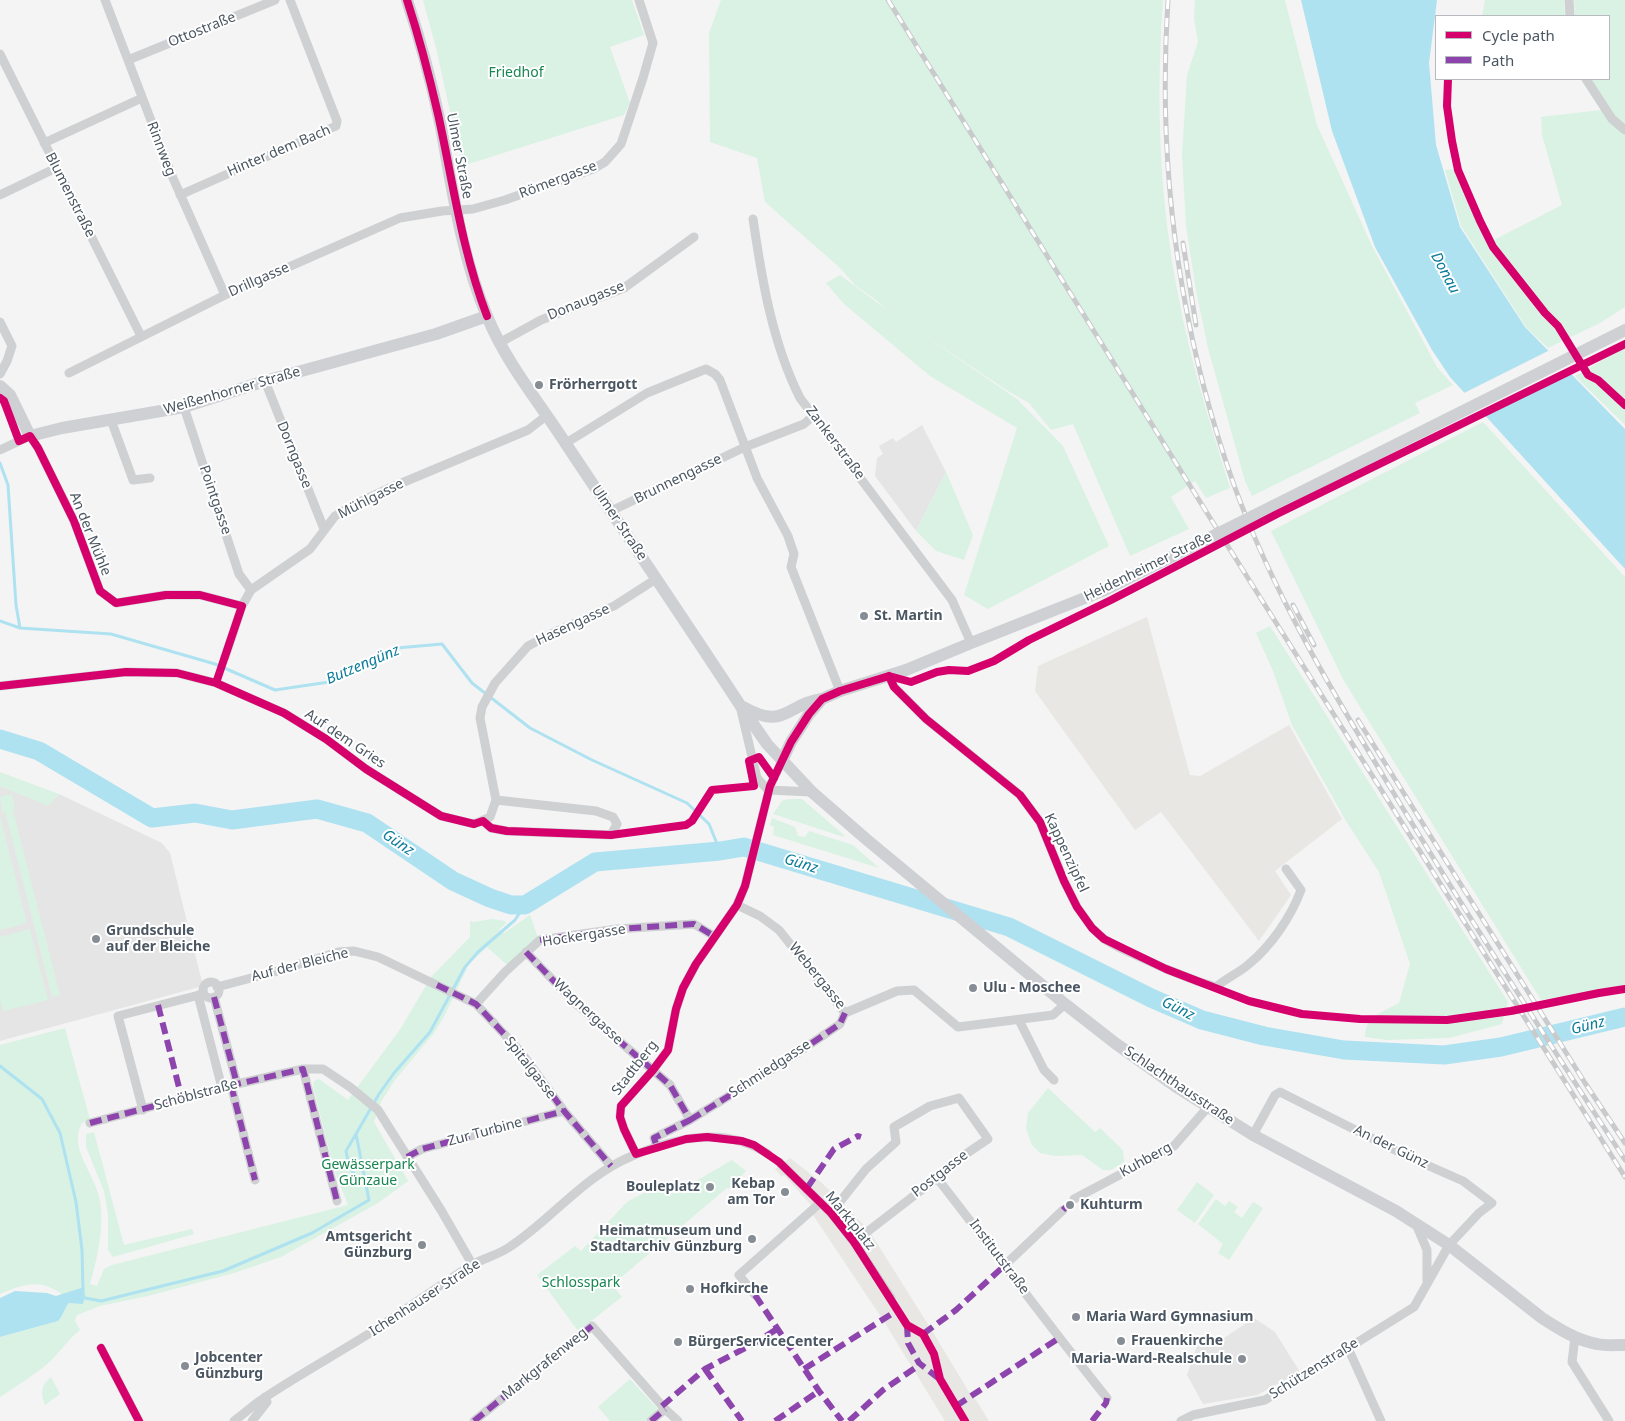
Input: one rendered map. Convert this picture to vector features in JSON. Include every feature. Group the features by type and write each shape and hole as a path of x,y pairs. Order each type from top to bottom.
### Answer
{"main road":[{"name":"Ulmer Straße","path":"408,0 430,81 474,280 499,343 740,705 782,761 812,792"},
{"name":"Weißenhorner Straße","path":"30,436 62,428 184,407 265,381 436,334 487,316"},
{"name":"Heidenheimer Straße","path":"740,705 762,717 772,718 780,716 815,700 906,670 971,642 1105,590 1625,330"},
{"path":"0,386 10,395 30,436"},
{"path":"782,761 791,742 822,699"},
{"name":"Schlachthausstraße","path":"812,792 1064,1004 1150,1069 1253,1136 1396,1211 1449,1245 1542,1318 1574,1337 1597,1344 1625,1346"}],"street":[{"name":"Rinnweg","path":"105,0 180,195 225,295"},
{"name":"Ottostraße","path":"128,60 275,0"},
{"name":"Hinter dem Bach","path":"180,195 336,126 337,121 290,0"},
{"name":"Römergasse","path":"457,210 472,209 505,200 593,169 605,162 622,144 653,43 638,0"},
{"path":"1568,0 1570,15"},
{"name":"Blumenstraße","path":"0,54 141,336"},
{"path":"1587,80 1612,119 1625,130"},
{"path":"44,143 142,98"},
{"path":"0,195 56,168"},
{"name":"Drillgasse","path":"69,373 225,295 400,218 457,210"},
{"name":"Zankerstraße","path":"753,219 769,312 784,360 800,398 952,600 971,642"},
{"name":"Donaugasse","path":"499,343 541,320 624,288 694,237"},
{"path":"0,322 12,346 7,362 0,374"},
{"path":"566,442 647,393 706,369 715,374 720,380 765,495 788,536 794,554 792,567 840,691"},
{"name":"Dorngasse","path":"265,381 324,529"},
{"name":"Pointgasse","path":"184,407 239,574 251,590"},
{"name":"Mühlgasse","path":"225,657 242,606 251,590 303,555 318,540 324,529 336,516 355,504 439,466 528,430 546,416"},
{"name":"Brunnengasse","path":"611,511 745,447 804,424 813,416"},
{"path":"111,420 132,480 150,478"},
{"path":"4,448 30,436"},
{"name":"An der Mühle","path":"30,436 38,448 74,521 100,591 116,603 166,595 200,595 242,606"},
{"name":"Hasengasse","path":"496,800 480,718 482,707 495,683 528,646 614,606 656,579"},
{"name":"Auf dem Gries","path":"0,686 126,672 177,673 216,683 284,713 326,739 366,769 441,816 474,824 483,821 491,828 508,832 611,835 617,824 613,817 596,811 496,800"},
{"name":"Kappenzipfel","path":"889,676 894,687 934,726 1020,795 1040,822 1064,881 1077,907 1092,928 1104,939 1166,969 1216,987 1226,978 1249,964 1267,946 1280,928 1301,890 1286,869"},
{"path":"740,705 757,778 768,790 812,792"},
{"name":"Stadtberg","path":"636,1154 620,1117 621,1106 668,1050 676,1009 683,988 714,936 737,905 747,877 768,790 782,761"},
{"path":"483,821 490,817 496,800"},
{"name":"Webergasse","path":"737,905 760,916 779,930 845,1013 897,991 914,990 958,1027 1053,1015 1064,1004"},
{"name":"Hockergasse","path":"476,1004 505,972 540,940 617,929 694,924 714,936"},
{"name":"Auf der Bleiche","path":"217,986 274,972 331,954 354,951 378,957 440,986"},
{"name":"Wagnergasse","path":"526,952 573,1001 653,1070"},
{"path":"230,1086 214,997 218,991 217,986 211,983 206,984 201,994 230,1086 255,1180"},
{"name":"Spitalgasse","path":"440,986 476,1004 520,1052 564,1111 611,1166"},
{"path":"142,1110 118,1016 201,994 207,997 214,997"},
{"name":"Schmiedgasse","path":"690,1120 784,1062 840,1024 845,1013"},
{"path":"1019,1020 1044,1070 1054,1080"},
{"path":"303,1069 337,1201"},
{"name":"Schöblstraße","path":"90,1123 303,1069 323,1069 378,1110 472,1264"},
{"name":"Stadtberg","path":"653,1070 670,1085 690,1120"},
{"name":"An der Günz","path":"1253,1136 1275,1095 1280,1092 1411,1158 1463,1181 1492,1204 1479,1213 1449,1245"},
{"name":"Postgasse","path":"831,1213 866,1169 896,1142 894,1126 930,1106 959,1098 988,1138 957,1160 937,1178 854,1242"},
{"name":"Kuhberg","path":"1074,1199 1174,1146 1208,1107"},
{"name":"Zur Turbine","path":"407,1157 431,1147 564,1111"},
{"path":"657,1147 654,1138 690,1120"},
{"path":"636,1154 686,1139 716,1137 742,1141 754,1145 768,1154"},
{"name":"Ichenhauser Straße","path":"234,1421 265,1397 370,1333 472,1264 501,1252 515,1243 543,1222 586,1184 611,1166 636,1154"},
{"name":"Marktplatz","path":"781,1163 831,1213 854,1242 891,1298"},
{"name":"Institutstraße","path":"937,1178 1107,1398"},
{"path":"755,1295 738,1275 820,1202"},
{"path":"1005,1265 1063,1210"},
{"name":"Schützenstraße","path":"1416,1224 1427,1250 1427,1283"},
{"name":"Schützenstraße","path":"1181,1421 1193,1415 1265,1400 1414,1307 1449,1245"},
{"name":"Markgrafenweg","path":"474,1421 592,1326 665,1409"},
{"path":"1574,1337 1572,1362 1608,1421"},
{"path":"101,1348 139,1421"},
{"path":"1348,1348 1381,1421"},
{"path":"252,1421 267,1402 265,1397"},
{"path":"651,1421 665,1409 678,1421"}],"shaded area":[{"path":"922,425 946,472 916,531 875,476 877,458 883,454 879,446 893,438 896,442"},
{"path":"1147,617 1190,775 1200,776 1289,725 1342,819 1275,871 1291,895 1259,941 1161,812 1135,830 1035,691 1038,666"},
{"name":"Grundschule auf der Bleiche","path":"0,786 48,805 59,794 162,843 170,853 203,986 0,1041"},
{"path":"790,1158 822,1183 868,1229 972,1397 976,1400 989,1421 945,1421 883,1320 811,1212 811,1205 784,1175 782,1177 775,1169"},
{"name":"Maria-Ward-Realschule","path":"1254,1318 1275,1332 1300,1372 1257,1395 1203,1404 1187,1375 1197,1346 1215,1344"}],"green space":[{"name":"Friedhof","path":"423,0 632,0 644,35 610,47 630,103 624,115 462,166 436,48"},
{"path":"721,0 1163,0 1160,74 1161,148 1163,185 1172,258 1194,368 1230,488 1206,498 1195,481 1171,497 1189,529 1130,556 1073,424 1051,430 1029,403 921,333 1017,399 1063,446 1109,546 988,609 964,595 1017,428 930,376 844,304 826,283 840,275 886,309 856,286 839,267 765,202 757,158 710,142 709,33"},
{"path":"1195,0 1285,0 1317,125 1372,246 1437,367 1453,385 1415,403 1420,413 1252,496 1245,481 1208,348 1196,290 1186,226 1182,155 1187,75 1198,42 1194,19"},
{"path":"1485,0 1564,0 1565,15 1482,15"},
{"path":"1574,0 1625,0 1625,307 1600,323 1548,348 1526,327 1461,226 1445,170 1455,169 1477,223 1488,243 1562,205 1542,135 1541,117 1601,110 1591,80 1610,80 1610,15 1575,15"},
{"path":"1625,347 1625,425 1575,376"},
{"path":"1483,422 1625,577 1625,986 1541,1000 1344,681 1271,531"},
{"path":"946,472 973,535 964,560 936,551 916,531"},
{"path":"1270,626 1508,1002 1502,1024 1449,1038 1387,1040 1365,1037 1368,1024 1376,1015 1399,1003 1410,964 1379,872 1346,821 1292,725 1273,671 1256,633"},
{"path":"0,772 59,794 48,806 0,786"},
{"path":"12,794 15,809 13,810 60,995 52,997 5,812 2,812 0,797"},
{"path":"802,799 845,836 773,814 782,801"},
{"path":"0,816 27,923 0,930"},
{"path":"772,818 795,827 798,836 805,837 809,831 853,845 879,868 773,835 774,827 770,825"},
{"name":"Gewässerpark Günzaue","path":"530,915 538,938 507,965 487,947 469,964 444,1017 434,1033 395,1080 381,1102 374,1122 408,1181 378,1203 281,1257 234,1273 148,1296 100,1306 77,1315 75,1321 80,1330 45,1366 0,1397 0,1337 58,1321 69,1303 83,1303 83,1287 63,1295 47,1286 32,1284 0,1294 0,1045 65,1028 90,1120 82,1123 78,1140 82,1157 94,1182 100,1201 100,1237 90,1284 97,1286 104,1269 112,1265 348,1205 334,1169 313,1086 314,1081 319,1079 348,1100 401,1028 431,977 470,937 470,921 492,919 505,921 506,923 499,930 504,933"},
{"path":"30,929 48,1000 3,1011 0,1000 0,937"},
{"path":"1048,1088 1095,1132 1100,1128 1123,1150 1124,1162 1111,1170 1103,1170 1082,1155 1055,1156 1040,1153 1032,1145 1026,1129 1028,1113"},
{"path":"94,1132 124,1245 192,1229 194,1234 113,1257 108,1250 108,1214 104,1191 86,1147 86,1134"},
{"name":"Schlosspark","path":"732,1160 746,1171 730,1188 727,1188 612,1285 622,1297 578,1331 537,1275 575,1246 581,1251 627,1202 665,1182 674,1194"},
{"path":"1197,1182 1214,1195 1195,1223 1177,1210"},
{"path":"1216,1199 1225,1206 1229,1201 1238,1207 1234,1212 1242,1218 1253,1202 1263,1208 1229,1260 1218,1253 1223,1244 1198,1224"},
{"path":"51,1377 60,1394 45,1405 42,1390 45,1383"},
{"path":"630,1379 657,1408 656,1412 645,1421 610,1421 598,1407"}],"water":[{"name":"Donau","path":"1301,0 1437,0 1429,63 1436,145 1460,227 1525,327 1625,429 1625,569 1450,377 1432,350 1375,247 1332,131"},
{"path":"84,1287 85,1296 83,1304 69,1303 58,1321 0,1337 0,1298 15,1291 47,1293 56,1296"}],"pier":[{"path":"1550,350 1572,372 1483,416 1462,394"}],"waterway":[{"path":"0,463 8,485 16,605 20,628"},
{"name":"Butzengünz","path":"0,621 20,628 111,634 215,664 275,690 329,682 397,648 442,644 472,683 530,728 592,760 687,803 709,824 720,851"},
{"name":"Günz","path":"0,739 39,751 152,818 195,813 232,820 317,809 367,823 453,881 490,898 511,905 525,905 595,862 720,851 744,847 1009,927 1151,998 1202,1020 1264,1036 1344,1050 1444,1055 1501,1047 1625,1017"},
{"path":"82,1295 85,1298 101,1301 223,1271 312,1233 369,1200 356,1134 379,1094 394,1073 430,1032 465,967 478,952 515,920 525,905"},
{"path":"0,1066 42,1099 60,1133 76,1202 82,1250 83,1290"},
{"path":"356,1134 346,1151 352,1170 365,1185"}],"railway":[{"path":"888,0 1212,521 1625,1177"},
{"path":"1168,0 1165,62 1166,124 1169,185 1176,246 1199,366 1215,426 1234,485 1250,526 1287,606 1328,683 1480,934 1625,1160"},
{"path":"1183,243 1196,325"},
{"path":"1293,605 1314,645"},
{"path":"1358,720 1585,1083 1625,1143"}],"marked path":[{"path":"540,940 617,929 694,924 714,936"},
{"path":"526,952 573,1001 670,1085 690,1120 654,1138 657,1147"},
{"path":"437,985 476,1004 520,1051 564,1111 611,1166"},
{"path":"214,997 237,1084"},
{"path":"158,1005 182,1099"},
{"path":"690,1120 784,1062 840,1024 845,1013"},
{"path":"90,1123 237,1084 303,1069 337,1201"},
{"path":"231,1085 255,1180"},
{"path":"407,1157 422,1149 564,1111"},
{"path":"807,1188 834,1149 858,1136 861,1137"},
{"path":"1063,1210 1074,1199"},
{"path":"923,1334 956,1310 1005,1265"},
{"path":"755,1295 819,1391 842,1421"},
{"path":"804,1369 898,1310"},
{"path":"907,1325 908,1343 919,1363 938,1378"},
{"path":"474,1421 592,1326"},
{"path":"662,1406 705,1369 777,1329"},
{"path":"956,1406 1059,1338"},
{"path":"849,1421 883,1390 921,1364"},
{"path":"705,1369 742,1421"},
{"path":"775,1421 819,1391"},
{"path":"1092,1421 1106,1403 1107,1398"},
{"path":"651,1421 665,1409"}],"cycle path":[{"path":"407,0 435,99 464,241 487,316"},
{"path":"1448,80 1447,106 1458,170 1493,247 1545,313 1558,326 1588,375 1598,380 1625,405"},
{"path":"889,676 911,682 937,672 949,670 968,671 994,661 1029,640 1277,514 1625,344"},
{"path":"0,398 4,401 19,441 30,436 38,448 74,521 100,591 116,603 166,595 200,595 242,606 216,683"},
{"path":"0,686 126,672 177,673 216,683 284,713 326,739 366,769 441,816 474,824 483,821 491,828 507,831 611,835 686,825 692,821 712,790 754,786 749,761 759,757 774,778"},
{"path":"889,676 840,691 822,699 809,714 791,742 770,786 745,886 737,905 696,964 683,988 676,1009 668,1050 621,1106 620,1117 636,1154 686,1139 707,1137 742,1141 754,1145 779,1162 831,1213 854,1242 907,1325 923,1334 934,1354 940,1379 965,1421"},
{"path":"889,676 894,687 926,719 1020,795 1040,822 1064,881 1077,907 1092,928 1104,939 1166,969 1249,1001 1302,1014 1360,1019 1447,1020 1511,1011 1625,989"},
{"path":"101,1348 139,1421"}],"place":[{"name":"Frörherrgott","path":"539,385"},
{"name":"St. Martin","path":"864,616"},
{"name":"Grundschule auf der Bleiche","path":"96,939"},
{"name":"Ulu - Moschee","path":"973,988"},
{"name":"Bouleplatz","path":"710,1187"},
{"name":"Kebap am Tor","path":"785,1192"},
{"name":"Kuhturm","path":"1070,1205"},
{"name":"Heimatmuseum und Stadtarchiv Günzburg","path":"752,1239"},
{"name":"Amtsgericht Günzburg","path":"422,1245"},
{"name":"Hofkirche","path":"690,1289"},
{"name":"Maria Ward Gymnasium","path":"1076,1317"},
{"name":"Frauenkirche","path":"1121,1341"},
{"name":"BürgerServiceCenter","path":"678,1342"},
{"name":"Maria-Ward-Realschule","path":"1242,1359"},
{"name":"Jobcenter Günzburg","path":"185,1366"}]}
